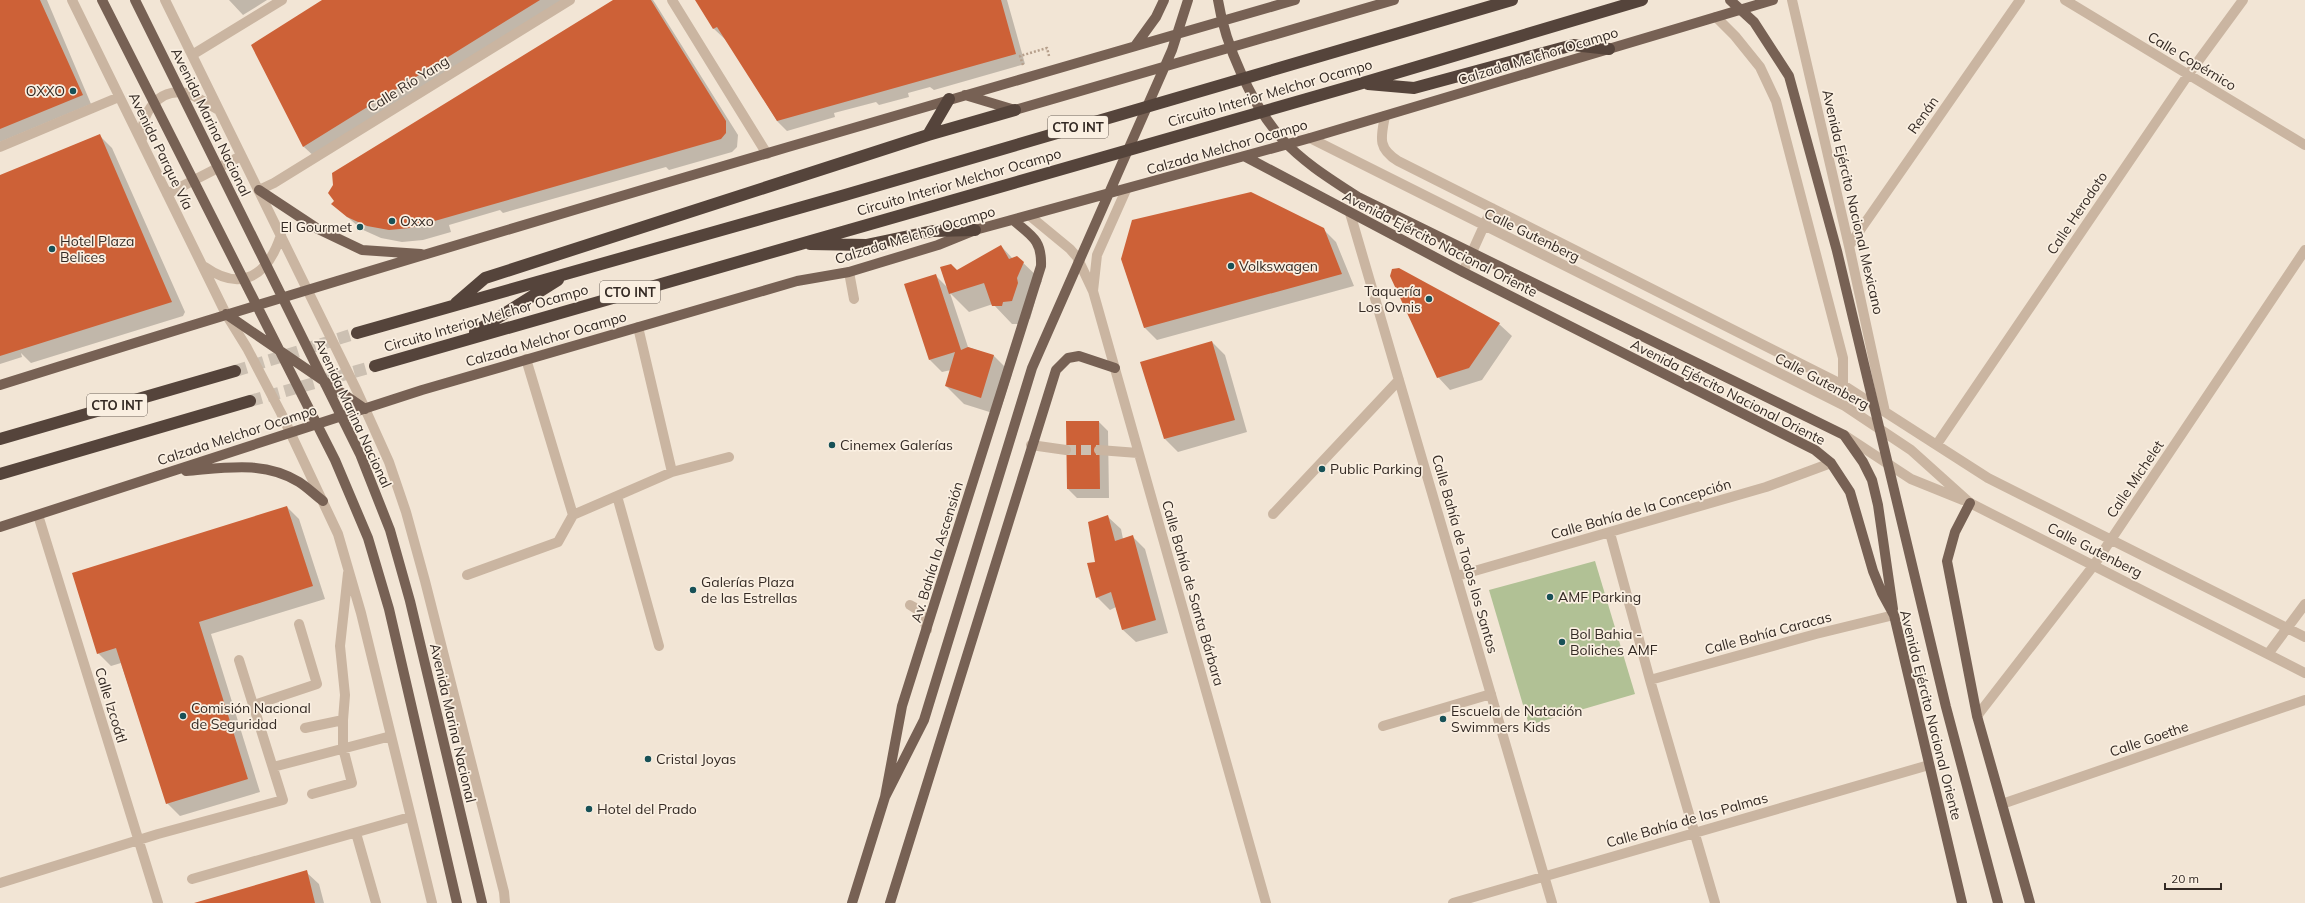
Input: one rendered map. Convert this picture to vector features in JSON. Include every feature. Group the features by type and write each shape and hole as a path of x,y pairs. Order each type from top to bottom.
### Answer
{"highway":[{"name":"Circuito Interior Melchor Ocampo","path":"357,333 845,195 1512,0"},
{"name":"Circuito Interior Melchor Ocampo","path":"375,366 1359,84 1642,0"},
{"path":"1359,84 1414,88 1574,45 1609,49"},
{"path":"928,136 949,100"},
{"path":"454,305 485,278 928,136 1015,110"},
{"path":"797,244 866,245 933,230 975,230"},
{"path":"463,340 571,272"},
{"name":"CTO INT","path":"0,439 235,371"},
{"name":"CTO INT","path":"0,474 250,401"}],"main road":[{"path":"102,0 335,460 368,538 402,663 457,903"},
{"path":"1135,46 1156,18 1164,0"},
{"path":"885,797 924,720 1032,368 1172,50 1188,0"},
{"path":"1218,0 1235,60 1254,100 1282,140 1319,171 1358,197 1844,435 1863,462 1872,480 1878,505 1894,615"},
{"path":"0,385 226,314 427,254 1292,0"},
{"path":"965,95 1015,110 1258,41 1394,0"},
{"path":"1730,0 1754,22 1789,76 1837,251 1946,707 1998,903"},
{"name":"Calzada Melchor Ocampo","path":"0,527 289,432 526,359 796,280 849,272 938,245 975,230 1126,190 1310,138 1773,0"},
{"name":"Avenida Marina Nacional","path":"137,4 360,454 390,530 424,659 482,903"},
{"name":"Avenida Ejército Nacional Oriente","path":"1244,156 1463,272 1815,450 1831,463 1850,492 1873,571 1882,594 1894,615 1962,903"},
{"path":"258,190 318,230 362,250 427,254"},
{"name":"Av. Bahía la Ascensión","path":"852,903 885,797 902,706 1041,266 1042,254 1038,241 1013,220"},
{"path":"226,314 365,409"},
{"path":"890,903 1056,370 1068,358 1079,356 1115,368"},
{"path":"170,472 261,467 279,472 299,482 323,501"},
{"path":"1970,503 1955,532 1946,561 1977,716 2030,903"}],"street":[{"name":"Avenida Parque Vía","path":"72,0 226,314"},
{"path":"165,0 306,291"},
{"path":"192,55 282,0"},
{"name":"Calle Río Yang","path":"258,190 282,178 570,0"},
{"path":"672,0 767,154"},
{"name":"Avenida Ejército Nacional Mexicano","path":"1792,0 1849,246 1885,412"},
{"name":"Renán","path":"1849,246 2020,0"},
{"name":"Calle Copérnico","path":"2065,0 2188,76 2305,145"},
{"name":"Calle Herodoto","path":"1937,444 2188,76 2243,0"},
{"path":"1716,17 1735,36 1760,67 1776,101 1843,358 1843,385"},
{"path":"142,144 141,128 144,117 157,99 170,93 186,93 219,110"},
{"path":"0,147 119,97"},
{"name":"Calle Gutenberg","path":"1385,116 1381,140 1390,155 1843,385 1988,478 2305,637"},
{"name":"Calle Gutenberg","path":"1310,138 1845,406 1911,450 1970,503 2305,673"},
{"path":"167,194 241,156"},
{"path":"1093,291 1097,255 1126,190"},
{"path":"1463,272 1492,208"},
{"name":"Calle Bahía de Todos los Santos","path":"1350,213 1458,576 1552,903"},
{"path":"1030,216 1070,249 1077,257 1093,291"},
{"path":"203,266 216,275 230,279 244,278 257,273 268,264 276,251 280,235"},
{"name":"Calle Michelet","path":"1977,716 2112,540 2305,250"},
{"path":"849,272 854,299"},
{"name":"Avenida Marina Nacional","path":"306,291 357,391 388,462 406,512 502,884 505,903"},
{"name":"Calle Bahía de Santa Bárbara","path":"1093,291 1266,903"},
{"path":"226,314 247,348 281,413 338,534 348,567 432,903"},
{"path":"638,327 672,472"},
{"path":"526,359 574,514"},
{"path":"1273,514 1399,380"},
{"path":"1844,435 1911,479 1970,503"},
{"path":"1032,445 1066,450"},
{"path":"1100,450 1138,453"},
{"path":"467,575 558,542 574,514 672,472 729,457"},
{"name":"Calle Bahía de la Concepción","path":"1458,576 1766,487 1831,463"},
{"path":"617,496 659,646"},
{"name":"Calle Izcoátl","path":"38,515 158,903"},
{"path":"1610,533 1650,680 1715,903"},
{"path":"312,794 352,783 343,748 345,695 340,646 348,567"},
{"path":"2268,654 2305,604"},
{"path":"910,605 917,609 923,616 927,630"},
{"name":"Calle Bahía Caracas","path":"1650,680 1816,634 1894,615"},
{"path":"254,705 317,684 299,624"},
{"path":"0,883 138,840 283,800 239,660"},
{"path":"1383,726 1491,694"},
{"name":"Calle Goethe","path":"2002,804 2305,700"},
{"path":"304,728 343,720"},
{"path":"273,767 390,736"},
{"name":"Calle Bahía de las Palmas","path":"1453,903 1929,765"},
{"path":"192,878 410,817"},
{"path":"356,833 376,903"}],"path":[{"path":"1020,56 1047,48"}],"green space":[{"name":"Bol Bahia - Boliches AMF","path":"1595,561 1635,694 1529,725 1489,590"}],"building":[{"path":"0,0 40,0 83,95 0,129"},
{"path":"322,0 540,0 303,147 251,45"},
{"path":"613,0 651,0 726,121 726,133 721,139 410,228 389,230 367,226 347,217 331,204 334,201 328,193 333,185 332,173"},
{"path":"695,0 1001,0 1016,54 777,121 717,27 713,29"},
{"path":"100,134 172,302 0,356 0,175"},
{"name":"Volkswagen","path":"1251,192 1324,228 1342,274 1144,328 1121,259 1132,220"},
{"path":"1001,245 1009,259 1017,256 1024,262 1017,278 1018,283 1012,301 1003,302 1002,306 992,306 984,283 949,294 940,267 951,264 957,270"},
{"name":"Taquería Los Ovnis","path":"1399,268 1500,323 1469,368 1437,378 1390,276 1392,269"},
{"path":"936,274 961,350 968,347 994,355 981,398 945,386 955,352 929,360 904,284"},
{"path":"1212,341 1235,420 1164,439 1140,362"},
{"path":"1066,421 1099,421 1100,489 1067,489"},
{"name":"Comisión Nacional de Seguridad","path":"287,506 313,586 199,622 248,779 166,804 116,648 97,654 72,573"},
{"path":"1108,515 1115,541 1133,535 1156,620 1122,630 1111,592 1096,598 1087,563 1095,562 1088,522"},
{"path":"307,870 315,903 194,903"}],"tunnel":[{"path":"235,371 357,333"},
{"path":"250,401 375,366"},
{"path":"1066,450 1099,450"}],"place":[{"name":"OXXO","path":"73,91"},
{"name":"Oxxo","path":"392,221"},
{"name":"El Gourmet","path":"360,227"},
{"name":"Hotel Plaza Belices","path":"52,249"},
{"name":"Volkswagen","path":"1231,266"},
{"name":"Taquería Los Ovnis","path":"1429,299"},
{"name":"Cinemex Galerías","path":"832,445"},
{"name":"Public Parking","path":"1322,469"},
{"name":"Galerías Plaza de las Estrellas","path":"693,590"},
{"name":"AMF Parking","path":"1550,597"},
{"name":"Bol Bahia - Boliches AMF","path":"1562,642"},
{"name":"Comisión Nacional de Seguridad","path":"183,716"},
{"name":"Escuela de Natación Swimmers Kids","path":"1443,719"},
{"name":"Cristal Joyas","path":"648,759"},
{"name":"Hotel del Prado","path":"589,809"}]}
